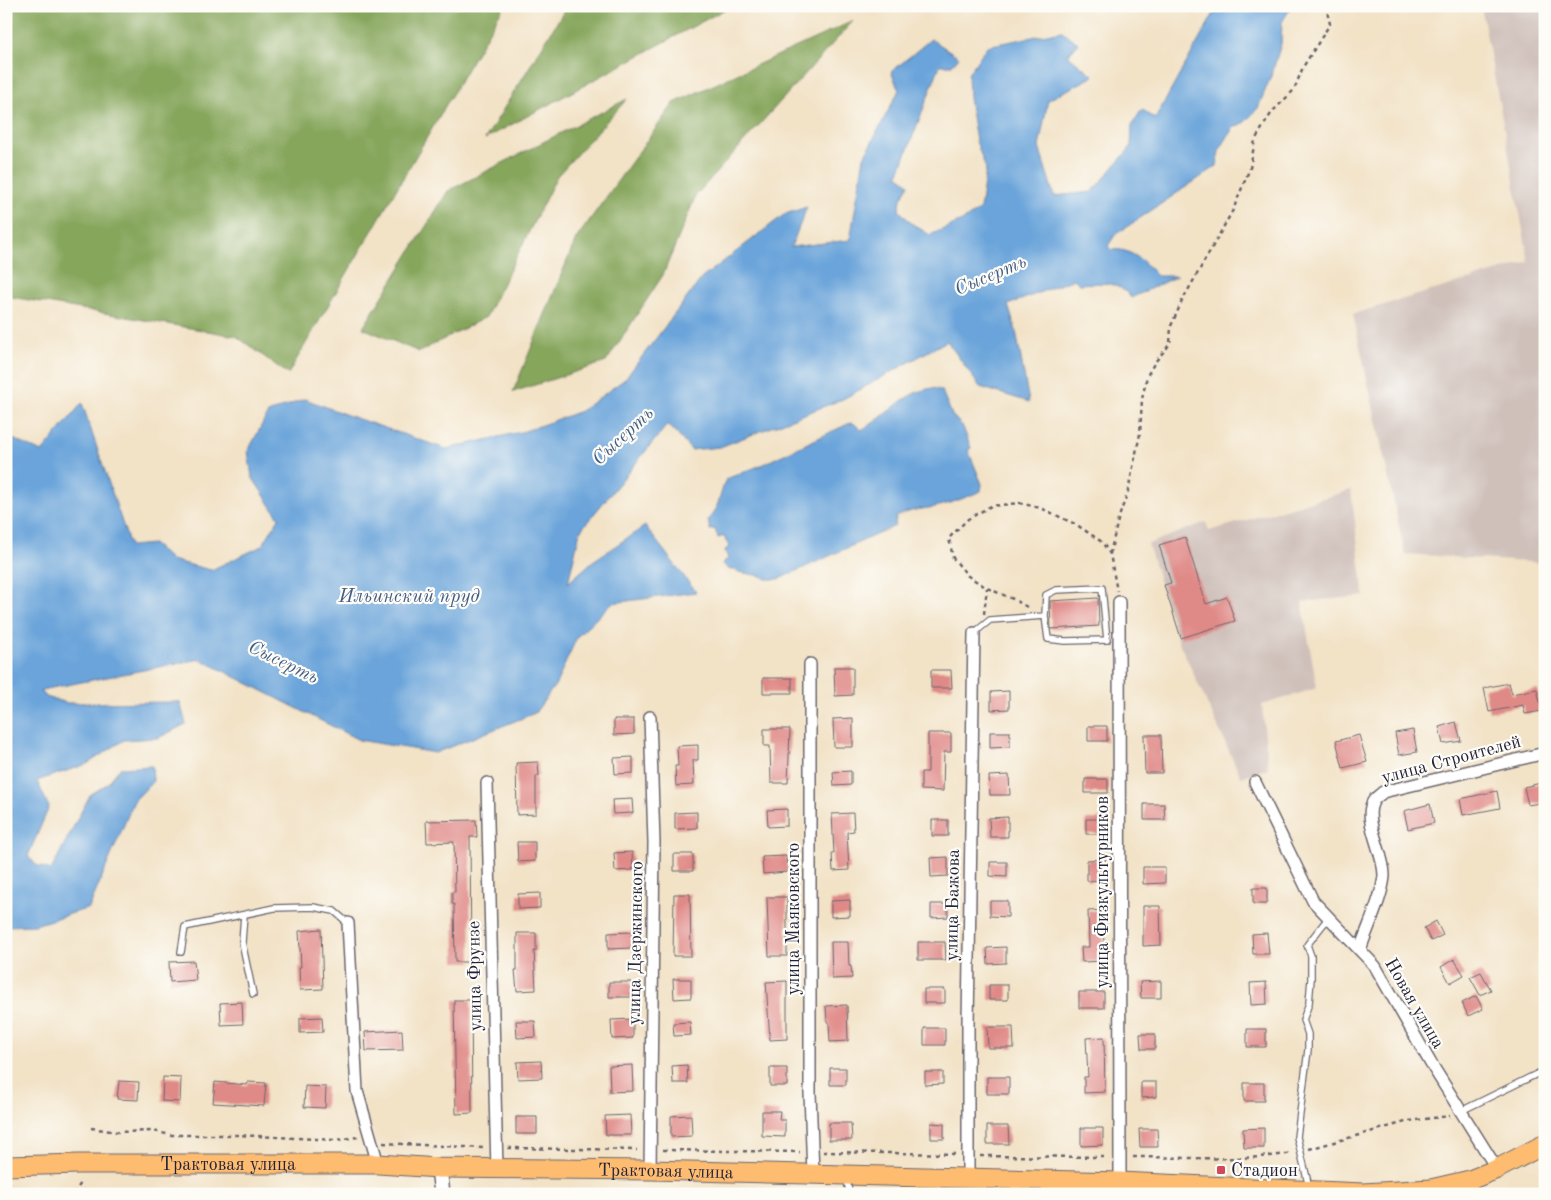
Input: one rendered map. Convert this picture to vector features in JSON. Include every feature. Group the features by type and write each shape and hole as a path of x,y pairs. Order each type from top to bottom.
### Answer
{"main road":[{"name":"Трактовая улица","path":"6,1166 79,1164 378,1164 439,1168 813,1174 848,1184 968,1178 1363,1193 1430,1189 1470,1180 1497,1170 1545,1145"}],"street":[{"name":"улица Физкультурников","path":"1119,602 1120,1185"},
{"name":"улица Бажова","path":"968,1178 968,1024 978,630"},
{"name":"улица Маяковского","path":"810,664 810,1093 813,1174"},
{"name":"улица Дзержинского","path":"650,717 654,842 650,1170"},
{"name":"улица Строителей","path":"1360,950 1381,891 1384,875 1381,854 1372,829 1371,812 1373,801 1383,792 1545,753"},
{"name":"Новая улица","path":"1255,782 1309,893 1314,901 1375,966 1430,1062 1497,1170"},
{"name":"улица Фрунзе","path":"487,783 497,1169"},
{"path":"348,923 357,1091 378,1164"},
{"path":"439,1168 442,1194"}],"lane":[{"path":"1102,588 1107,640 1065,641 1048,639 1046,616 1046,595 1056,590 1102,588"},
{"path":"978,630 990,620 1046,616"},
{"path":"181,952 185,927 274,908 313,907 334,910 348,923"},
{"path":"244,915 242,942 253,994"},
{"path":"1310,1191 1297,1137 1308,1050 1308,1034 1303,1020 1309,1002 1311,978 1311,956 1307,945 1329,917"},
{"path":"1461,1112 1545,1070"},
{"path":"1545,1145 1542,1178 1545,1184"}],"path":[{"path":"1110,554 1118,520 1128,491 1140,434 1142,399 1147,376 1155,362 1170,344 1172,326 1182,301 1233,210 1250,168 1255,140 1272,112 1294,90 1303,67 1330,24 1326,6"},
{"path":"1038,616 1018,602 987,588 968,576 953,558 949,538 968,519 991,506 1019,503 1041,508 1077,525 1102,542 1110,554 1119,602"},
{"path":"978,630 987,588"}],"shaded area":[{"path":"1481,6 1545,6 1545,563 1405,554 1353,314 1529,262"},
{"path":"1351,490 1364,596 1302,602 1317,688 1262,705 1268,768 1241,777 1178,640 1148,544 1206,522 1209,531"}],"green space":[{"path":"6,6 504,6 288,374 236,336 6,296"},
{"path":"567,6 731,6 485,139"},
{"path":"853,21 696,195 663,275 606,362 513,392 576,239 674,103"},
{"path":"627,99 557,176 486,317 419,352 363,328 448,191"}],"water":[{"name":"Ильинский пруд","path":"1218,6 1292,6 1282,22 1281,44 1258,108 1245,122 1233,128 1219,151 1217,166 1115,235 1108,246 1111,250 1131,253 1157,276 1177,276 1131,298 1126,292 1115,285 1101,283 1079,284 1074,279 1008,305 1016,331 1029,402 980,387 947,341 843,399 720,447 691,450 668,424 580,531 568,583 593,561 645,526 696,592 612,603 577,637 556,684 535,713 435,753 359,740 200,659 41,690 46,697 67,703 180,702 186,724 158,738 124,740 87,764 37,781 49,807 28,856 36,865 51,870 90,795 107,784 120,768 152,766 153,781 134,801 89,908 35,925 6,926 6,436 42,452 82,403 130,546 153,544 171,560 211,570 262,546 279,518 252,477 248,451 268,413 305,399 446,449 525,431 581,411 625,379 702,278 785,214 807,207 791,247 850,240 864,157 899,90 891,72 931,39 959,57 952,65 940,65 898,175 909,184 901,199 899,210 911,223 930,235 964,220 980,209 986,169 976,141 969,98 968,74 987,46 1062,31 1078,43 1068,55 1094,76 1048,100 1039,147 1054,196 1092,192 1131,147 1132,125 1142,109 1155,119"},
{"path":"933,388 942,391 952,415 963,427 971,448 968,450 982,484 981,491 947,504 902,514 896,517 895,526 779,579 766,579 761,576 728,569 722,563 728,559 725,550 729,547 724,536 718,538 715,529 710,530 708,520 717,506 726,479 759,466 850,423 855,424 861,430 871,425 912,394"}],"building":[{"path":"1185,537 1206,604 1227,597 1235,621 1181,638 1164,585 1171,583 1159,545"},
{"path":"1098,598 1099,626 1051,629 1050,601"},
{"path":"834,667 853,667 853,695 835,696"},
{"path":"931,670 951,670 952,688 931,688"},
{"path":"763,678 792,678 792,693 763,693"},
{"path":"1509,683 1512,694 1537,689 1542,711 1525,714 1523,705 1489,712 1484,688"},
{"path":"1009,691 1009,709 991,710 991,692"},
{"path":"853,718 853,747 834,747 833,719"},
{"path":"614,719 634,719 634,734 614,735"},
{"path":"1456,722 1461,741 1443,744 1439,727"},
{"path":"1088,726 1107,726 1107,741 1088,741"},
{"path":"764,729 790,729 788,783 771,783 770,746 764,746"},
{"path":"1413,730 1417,752 1399,755 1395,733"},
{"path":"990,732 1010,732 1010,747 990,748"},
{"path":"928,733 951,733 951,752 944,752 943,791 921,790 921,772 928,772"},
{"path":"1144,735 1161,735 1162,773 1145,773"},
{"path":"1359,735 1367,762 1343,768 1336,741"},
{"path":"698,745 698,760 693,760 694,785 676,786 677,746"},
{"path":"633,757 633,773 615,774 614,758"},
{"path":"538,762 539,776 536,776 536,814 517,815 516,763"},
{"path":"851,771 851,785 834,786 833,772"},
{"path":"1009,775 1010,795 990,795 989,776"},
{"path":"1085,779 1108,779 1108,793 1085,793"},
{"path":"1545,782 1545,802 1528,805 1524,787"},
{"path":"1497,791 1500,808 1463,815 1460,799"},
{"path":"632,799 633,813 613,814 612,800"},
{"path":"1144,804 1164,804 1165,820 1144,820"},
{"path":"1430,804 1434,823 1408,829 1404,811"},
{"path":"787,809 787,826 768,827 767,810"},
{"path":"697,812 697,828 675,829 675,813"},
{"path":"853,813 854,831 847,832 849,870 833,871 832,814"},
{"path":"1008,817 1008,837 990,837 989,818"},
{"path":"1086,819 1105,819 1105,834 1086,834"},
{"path":"476,820 477,837 470,837 471,962 455,962 454,904 452,904 452,892 455,892 454,842 427,843 426,821"},
{"path":"932,820 948,820 948,836 932,836"},
{"path":"517,842 535,842 535,861 518,862"},
{"path":"632,852 633,870 615,871 614,853"},
{"path":"674,854 693,854 693,871 674,871"},
{"path":"786,856 787,872 763,874 762,857"},
{"path":"948,857 948,876 931,877 930,858"},
{"path":"1105,859 1106,880 1087,881 1087,860"},
{"path":"990,862 1007,862 1007,877 990,876"},
{"path":"1143,867 1165,867 1165,883 1143,884"},
{"path":"1253,888 1267,888 1267,904 1253,904"},
{"path":"540,893 540,908 518,909 518,894"},
{"path":"674,894 690,894 691,956 673,956"},
{"path":"767,897 787,897 787,956 769,956"},
{"path":"850,900 850,916 831,917 831,901"},
{"path":"990,901 1008,901 1008,917 990,916"},
{"path":"931,904 948,904 948,917 931,918"},
{"path":"1143,906 1160,906 1161,945 1143,946"},
{"path":"1105,910 1106,925 1103,926 1105,961 1082,962 1081,947 1089,947 1088,911"},
{"path":"1436,921 1443,935 1431,941 1424,928"},
{"path":"321,929 323,989 300,990 299,931"},
{"path":"632,932 633,948 608,949 608,933"},
{"path":"517,933 536,933 536,951 534,951 536,990 517,991 515,970 517,970"},
{"path":"1267,933 1269,954 1253,954 1252,934"},
{"path":"831,942 848,942 849,966 851,966 852,978 832,979"},
{"path":"918,942 945,942 946,960 918,960"},
{"path":"1006,947 1006,963 988,964 987,948"},
{"path":"1454,959 1464,975 1450,983 1441,967"},
{"path":"194,961 196,980 170,982 169,962"},
{"path":"1481,972 1491,990 1480,995 1470,977"},
{"path":"673,979 691,979 691,998 674,999"},
{"path":"787,981 787,1039 770,1040 766,982"},
{"path":"1161,981 1161,998 1141,998 1140,982"},
{"path":"609,982 631,982 631,997 609,997"},
{"path":"1266,982 1267,1004 1251,1005 1250,983"},
{"path":"989,985 1008,985 1008,1000 989,1000"},
{"path":"924,989 945,989 945,1003 924,1003"},
{"path":"1079,992 1104,992 1104,1008 1079,1008"},
{"path":"1476,996 1483,1009 1468,1016 1462,1003"},
{"path":"454,1000 471,1000 472,1113 456,1114"},
{"path":"242,1002 243,1024 221,1025 220,1003"},
{"path":"847,1005 848,1041 830,1042 826,1006"},
{"path":"322,1017 323,1032 300,1033 300,1018"},
{"path":"633,1019 633,1038 612,1039 611,1020"},
{"path":"516,1021 535,1021 536,1037 517,1038"},
{"path":"690,1022 691,1035 674,1036 673,1023"},
{"path":"987,1027 1013,1027 1014,1048 988,1048"},
{"path":"924,1028 945,1028 945,1045 924,1045"},
{"path":"1247,1029 1266,1029 1266,1047 1247,1047"},
{"path":"402,1030 403,1050 366,1051 365,1032"},
{"path":"1140,1034 1155,1034 1155,1049 1141,1049"},
{"path":"1104,1037 1105,1092 1084,1093 1084,1077 1088,1077 1086,1038"},
{"path":"541,1061 542,1078 518,1079 517,1062"},
{"path":"632,1065 633,1091 610,1092 609,1066"},
{"path":"687,1065 688,1083 673,1083 672,1066"},
{"path":"770,1068 787,1068 787,1086 770,1086"},
{"path":"830,1068 846,1068 846,1085 830,1085"},
{"path":"925,1072 943,1072 943,1084 925,1085"},
{"path":"163,1077 181,1078 180,1102 162,1101"},
{"path":"987,1077 1009,1077 1009,1094 987,1094"},
{"path":"119,1081 139,1082 138,1100 117,1099"},
{"path":"215,1082 247,1085 248,1082 266,1083 264,1106 213,1103"},
{"path":"1141,1082 1156,1082 1156,1097 1141,1098"},
{"path":"1244,1083 1264,1083 1264,1101 1244,1101"},
{"path":"305,1086 326,1087 325,1108 304,1107"},
{"path":"762,1111 780,1111 779,1120 785,1120 785,1137 762,1136"},
{"path":"630,1115 631,1135 606,1135 605,1116"},
{"path":"691,1115 692,1136 671,1137 671,1116"},
{"path":"516,1117 537,1117 537,1134 516,1134"},
{"path":"829,1123 851,1123 852,1140 829,1140"},
{"path":"931,1123 944,1124 944,1139 931,1139"},
{"path":"987,1126 1008,1126 1009,1144 987,1144"},
{"path":"1081,1128 1103,1128 1103,1145 1081,1146"},
{"path":"1264,1128 1264,1148 1244,1148 1243,1129"},
{"path":"1139,1129 1157,1129 1158,1147 1140,1147"}],"place":[{"name":"Стадион","path":"1221,1170"}],"water label":[{"name":"Сысерть","path":"990,274"},
{"name":"Сысерть","path":"622,435"},
{"name":"Сысерть","path":"284,661"}]}
